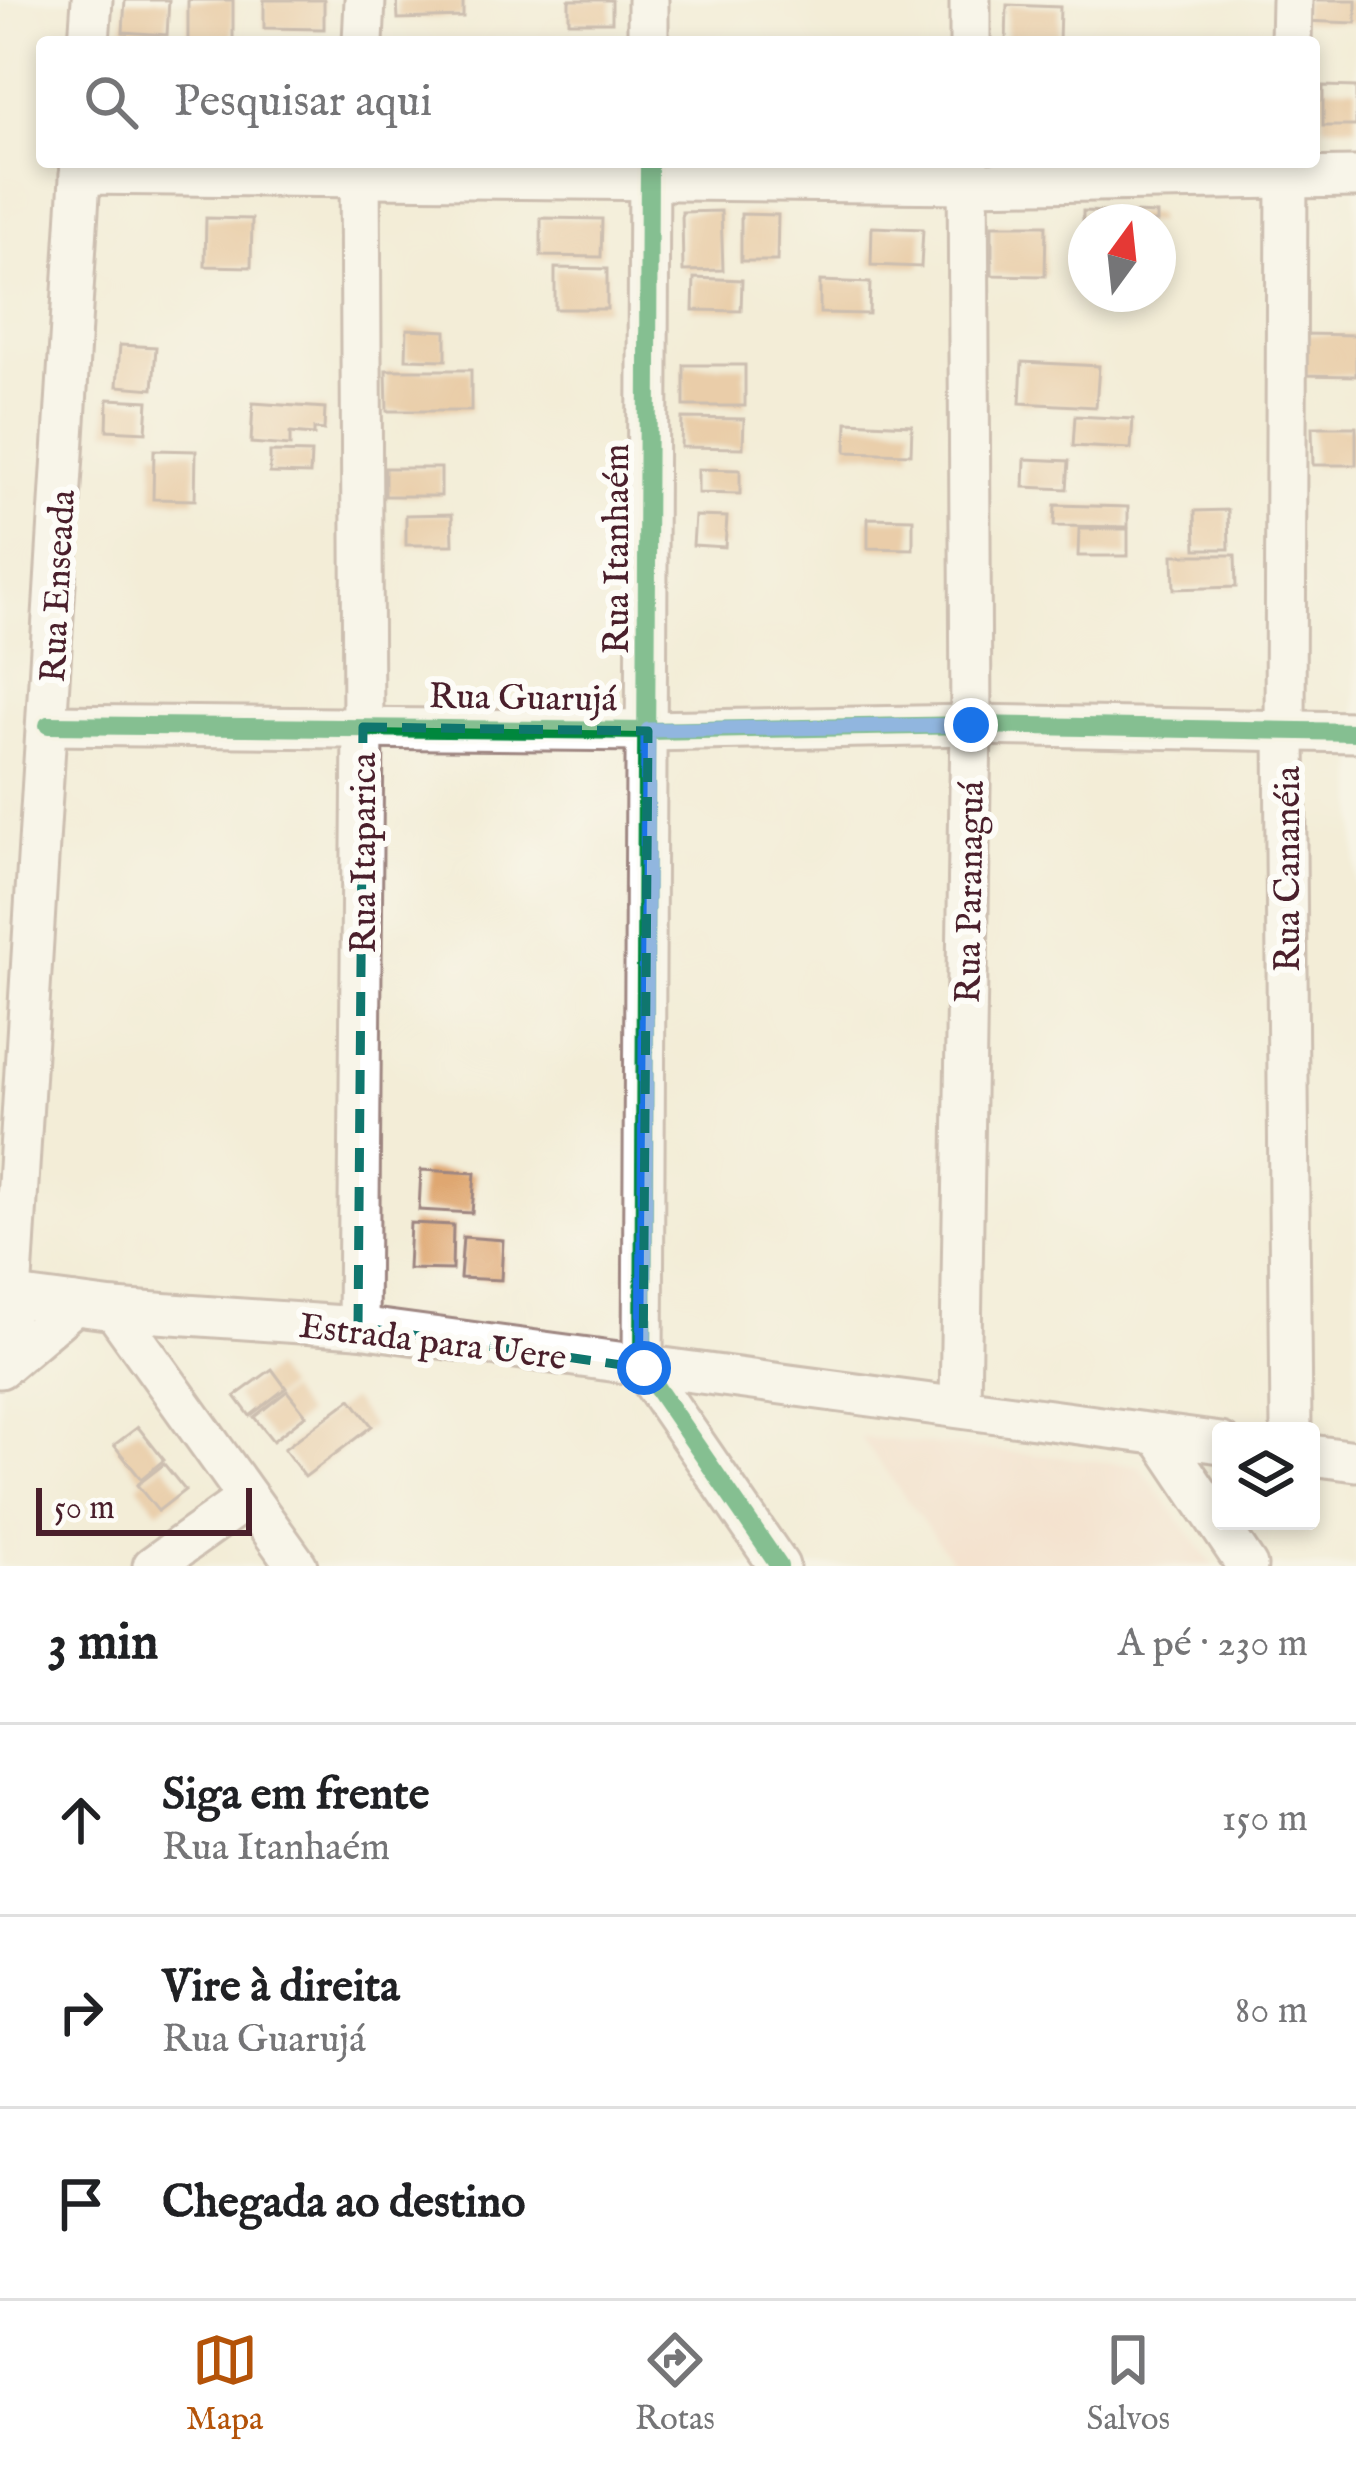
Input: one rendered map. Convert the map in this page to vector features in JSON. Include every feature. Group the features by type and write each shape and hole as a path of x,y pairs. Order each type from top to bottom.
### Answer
{"street":[{"path":"89,36 92,0"},
{"path":"363,36 365,0"},
{"path":"648,0 648,36"},
{"path":"970,0 970,36"},
{"path":"1291,36 1292,0"},
{"path":"80,168 1286,170 1356,177"},
{"name":"Rua Enseada","path":"0,1368 48,725 80,168"},
{"name":"Rua Itaparica","path":"358,1327 359,170"},
{"name":"Rua Cananéia","path":"1286,170 1291,1422"},
{"name":"Rua Itanhaém","path":"644,1368 649,171"},
{"name":"Rua Paranaguá","path":"959,1406 971,725 968,173"},
{"name":"Rua Guarujá","path":"48,725 648,730 971,725 1356,732"},
{"name":"Estrada para Uere","path":"6,1296 114,1310 358,1327 1212,1442"},
{"path":"0,1368 74,1305"},
{"path":"114,1310 297,1566"},
{"path":"644,1368 779,1566"},
{"path":"1160,1435 1247,1566"},
{"path":"1320,1456 1356,1461"},
{"path":"153,1566 248,1498"}],"highlighted area":[{"path":"363,727 648,731 643,1368 358,1327"}],"shaded area":[{"path":"860,1437 1138,1465 1214,1566 956,1566"}],"building":[{"path":"125,0 169,0 167,35 123,32"},
{"path":"188,0 233,0 233,36 188,36"},
{"path":"264,0 324,0 324,29 264,28"},
{"path":"397,0 463,0 463,17 398,19"},
{"path":"569,0 612,0 612,22 569,22"},
{"path":"1303,0 1356,0 1356,23 1302,21"},
{"path":"1007,5 1060,7 1059,36 1006,36"},
{"path":"1323,86 1356,87 1356,126 1323,126"},
{"path":"721,211 723,270 683,271 682,212"},
{"path":"741,214 778,215 777,261 741,261"},
{"path":"206,218 252,219 251,267 205,266"},
{"path":"541,218 602,219 601,257 541,256"},
{"path":"992,225 1046,225 1045,276 992,275"},
{"path":"872,227 923,229 921,267 871,265"},
{"path":"555,268 607,269 607,309 555,309"},
{"path":"694,278 742,280 741,311 693,310"},
{"path":"820,281 870,283 869,314 820,313"},
{"path":"407,329 446,331 446,360 406,359"},
{"path":"1301,334 1356,335 1356,376 1300,375"},
{"path":"120,345 156,347 153,389 117,386"},
{"path":"1022,362 1099,366 1096,407 1020,403"},
{"path":"684,365 745,365 745,406 684,406"},
{"path":"386,370 471,370 471,411 387,411"},
{"path":"108,399 148,401 146,432 107,430"},
{"path":"253,403 325,408 324,430 314,429 314,435 290,433 290,446 251,443"},
{"path":"1075,416 1133,419 1131,449 1073,446"},
{"path":"682,418 744,419 743,448 681,447"},
{"path":"847,422 912,425 911,454 846,452"},
{"path":"1312,427 1356,427 1356,465 1313,465"},
{"path":"154,450 196,451 195,500 153,499"},
{"path":"270,452 311,453 310,474 270,473"},
{"path":"1025,459 1069,461 1067,489 1024,487"},
{"path":"385,468 441,468 441,496 385,496"},
{"path":"698,469 740,470 740,494 698,493"},
{"path":"1055,505 1128,507 1128,527 1054,526"},
{"path":"1228,510 1229,549 1196,549 1195,511"},
{"path":"452,514 453,545 406,545 406,515"},
{"path":"695,516 727,517 725,547 693,545"},
{"path":"868,518 913,519 913,549 868,548"},
{"path":"1079,529 1128,529 1128,556 1078,556"},
{"path":"1173,555 1235,555 1236,587 1174,589"},
{"path":"421,1170 475,1173 472,1213 419,1210"},
{"path":"410,1223 453,1225 452,1270 408,1269"},
{"path":"463,1237 503,1240 501,1280 460,1278"},
{"path":"272,1369 286,1388 250,1416 235,1396"},
{"path":"287,1391 306,1415 273,1441 254,1417"},
{"path":"351,1399 372,1426 305,1477 284,1449"},
{"path":"138,1427 164,1460 141,1479 114,1445"},
{"path":"164,1464 185,1490 158,1511 137,1485"}],"cycle path":[{"path":"649,168 643,1368 779,1566"},
{"path":"48,725 648,731 971,725 1356,732"}],"route":[{"path":"644,1368 648,730 971,725"}]}
